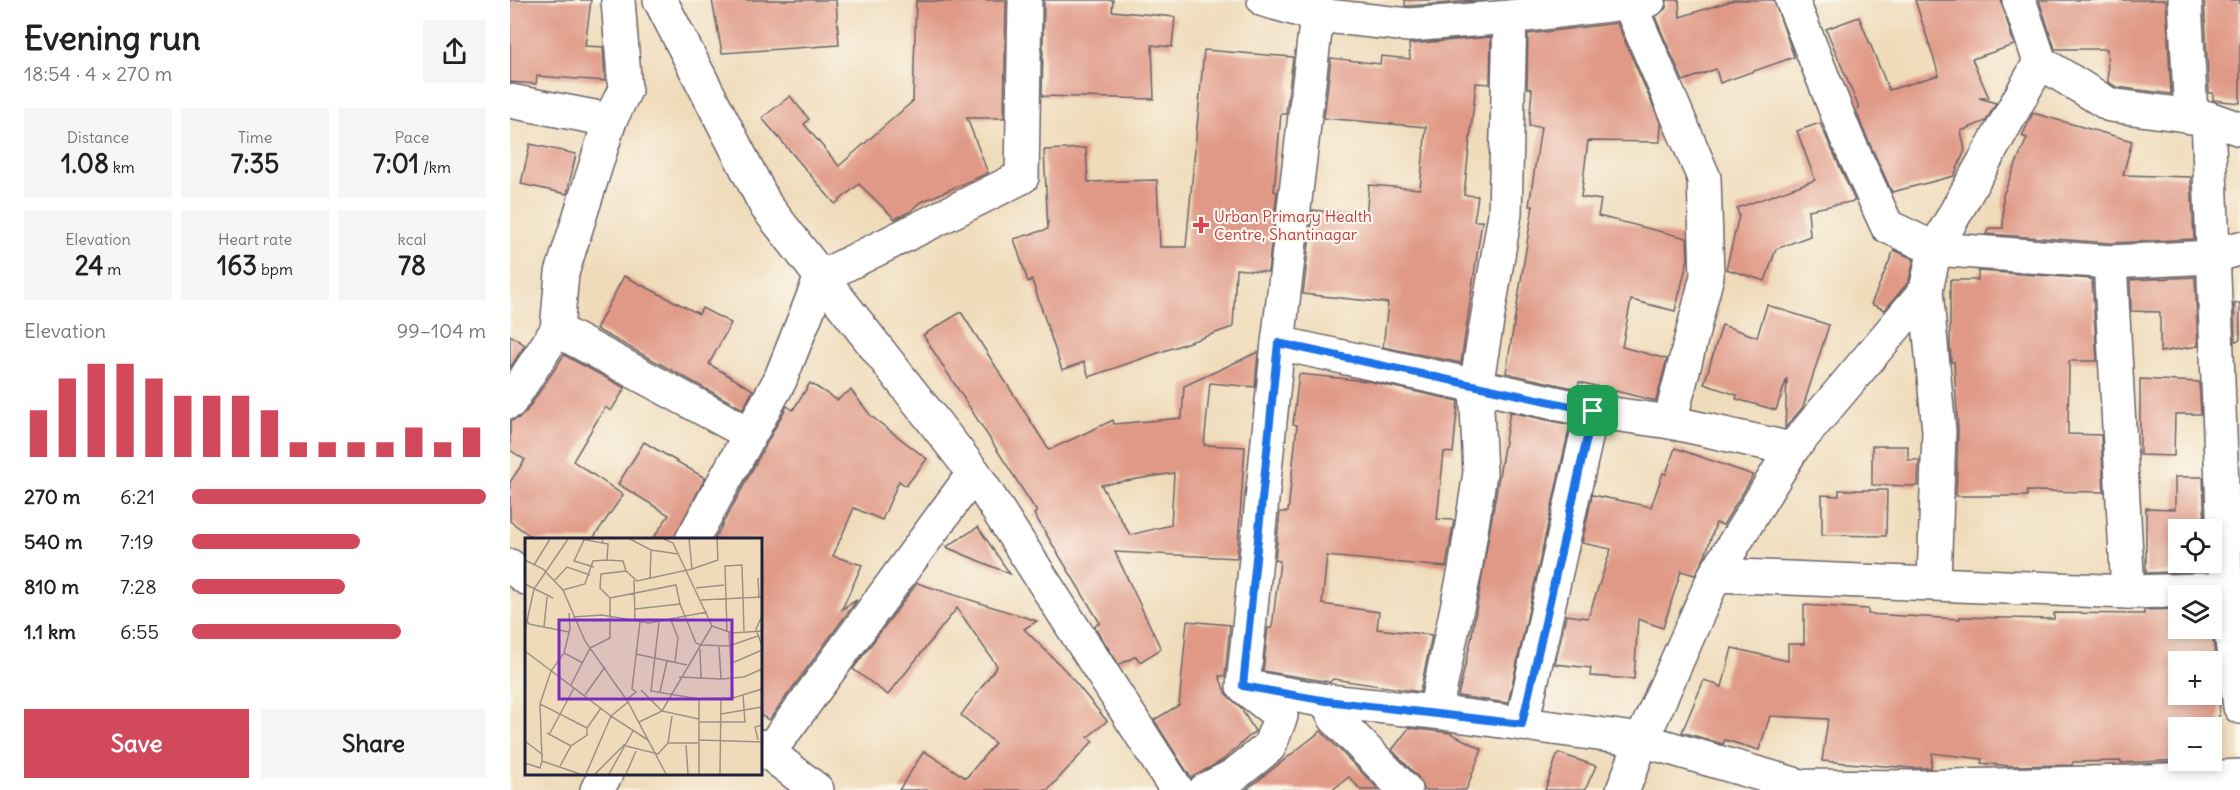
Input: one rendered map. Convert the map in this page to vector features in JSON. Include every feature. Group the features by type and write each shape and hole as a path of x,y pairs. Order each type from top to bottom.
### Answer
{"street":[{"path":"510,402 557,330 562,273 610,120 625,90 618,0"},
{"path":"660,0 766,206 974,473 1177,790"},
{"path":"693,538 780,380 821,277 1022,177 1024,0"},
{"path":"1264,0 1317,15 1409,25 1510,17 1639,2 1704,178 1707,276 1670,422"},
{"path":"1792,0 1846,136 1887,226 1935,249 2110,262 2226,252"},
{"path":"2019,0 2040,62 2110,105 2199,117 2240,129"},
{"path":"2185,0 2199,117 2226,252 2233,590 2240,707"},
{"path":"1243,686 1278,343 1317,15"},
{"path":"1435,712 1465,570 1480,473 1476,386 1505,214 1510,17"},
{"path":"1934,582 1940,431 1926,290 1935,249 2040,62"},
{"path":"510,101 610,120"},
{"path":"2110,262 2128,592"},
{"path":"1623,790 1642,740 1715,574 1792,450 1926,290"},
{"path":"557,330 750,434"},
{"path":"1278,343 1593,411 1670,422 1792,450"},
{"path":"1522,724 1593,411"},
{"path":"817,790 765,749 974,473"},
{"path":"510,566 525,577"},
{"path":"1715,574 2128,592 2233,590"},
{"path":"1243,686 1327,701 1435,712 1642,740 1801,786 1911,789 2131,786 2240,776"},
{"path":"1205,790 1233,776 1269,747 1281,716 1243,686"},
{"path":"1327,701 1335,718 1405,790"},
{"path":"597,790 605,775"}],"building":[{"path":"510,0 591,0 585,46 603,47 605,81 537,76 536,84 510,82"},
{"path":"712,0 836,0 839,45 722,53"},
{"path":"975,0 1006,0 1004,118 967,118 988,173 919,203 911,211 895,219 859,184 835,204 762,118 790,96 809,119 804,124 839,166 913,101 916,1 975,2"},
{"path":"1044,0 1113,0 1112,11 1175,17 1172,47 1152,45 1154,99 1042,96"},
{"path":"1405,0 1487,0 1405,6"},
{"path":"1667,0 1679,0 1680,17 1734,0 1774,0 1794,57 1720,83 1716,69 1683,81 1655,17 1666,8"},
{"path":"1915,0 2001,0 2014,45 1972,59 1989,98 1979,98 1996,103 1986,121 1961,131 1965,150 1954,176 1892,192 1863,129 1856,110 1859,108 1826,29 1859,17 1889,90 1939,75"},
{"path":"2039,0 2166,0 2171,94 2116,87 2108,82 2107,49 2055,49"},
{"path":"2204,0 2240,0 2240,103 2213,100 2213,93 2209,93"},
{"path":"1617,23 1661,124 1660,142 1588,141 1581,197 1601,200 1598,216 1687,238 1688,259 1675,311 1631,300 1622,347 1667,359 1656,401 1579,382 1578,389 1506,373 1533,206 1529,206 1541,127 1529,126 1532,89 1527,88 1528,34"},
{"path":"1491,37 1490,84 1476,83 1464,195 1478,196 1474,221 1482,221 1461,363 1383,347 1388,303 1303,294 1313,210 1366,216 1369,185 1420,189 1426,127 1324,118 1331,58 1380,64 1381,56 1410,59 1409,44"},
{"path":"1204,50 1293,57 1286,114 1281,114 1274,191 1277,192 1268,272 1236,269 1233,327 1089,377 1084,362 1062,370 1032,280 1028,282 1014,239 1048,229 1044,150 1086,148 1088,182 1157,180 1160,247 1186,247"},
{"path":"2033,113 2132,141 2123,175 2191,177 2194,239 2110,243 1986,234 1989,228 2003,228 2003,195 2027,138 2022,136"},
{"path":"1820,123 1855,201 1808,210 1810,236 1776,249 1765,281 1726,269 1739,216 1737,208 1815,180 1797,131"},
{"path":"530,144 576,154 567,194 521,184"},
{"path":"1894,250 1914,259 1909,281 1885,310 1871,304"},
{"path":"1978,271 2092,279 2097,361 2069,361 2068,434 2101,435 2104,492 2027,491 2027,496 1956,496 1958,431 1954,362 1951,362 1950,280 1978,280"},
{"path":"624,276 699,314 702,308 731,323 709,364 753,390 743,409 596,329"},
{"path":"2195,277 2198,346 2160,352 2160,312 2131,311 2130,280"},
{"path":"2240,303 2240,340 2235,341 2234,304"},
{"path":"1767,305 1829,325 1803,407 1785,428 1787,378 1776,410 1736,399 1737,395 1704,384 1722,325 1757,337"},
{"path":"961,312 1049,450 1113,420 1114,424 1182,418 1184,386 1258,352 1255,387 1210,383 1204,445 1245,447 1237,558 1115,552 1161,649 1140,662 1136,656 1119,665 1094,626 1100,623 1034,514 1037,512 923,335","holes":["1174,473 1171,525 1130,535 1101,485"]},
{"path":"510,335 525,345 510,368"},
{"path":"564,355 625,388 611,411 605,407 573,461 623,495 593,538 533,538 510,521 510,482 525,460 510,450 510,421 526,412"},
{"path":"1299,374 1367,381 1458,401 1453,453 1444,452 1437,519 1454,520 1446,567 1327,556 1322,604 1379,612 1377,629 1432,635 1420,692 1333,679 1330,682 1263,671 1268,628 1272,628 1280,561 1275,560 1280,512 1288,512 1297,425 1293,424"},
{"path":"2140,379 2199,382 2201,414 2175,414 2174,456 2140,455"},
{"path":"810,383 837,400 851,390 871,416 927,459 906,486 899,481 882,520 854,508 833,556 862,565 842,609 857,600 769,720 762,716 762,538 715,538 787,406 793,410"},
{"path":"1510,412 1570,425 1508,703 1458,696 1471,640"},
{"path":"644,442 705,478 674,538 653,538 669,515 618,484"},
{"path":"1872,446 1908,446 1908,460 1919,460 1918,486 1872,485"},
{"path":"1675,448 1753,475 1723,525 1716,523 1705,556 1695,575 1681,571 1663,628 1638,619 1634,679 1590,676 1591,668 1555,664 1566,615 1588,618 1611,549 1582,543 1592,495 1651,507"},
{"path":"2175,477 2203,477 2205,519 2168,519 2168,572 2146,573 2146,508 2175,509"},
{"path":"1839,490 1887,490 1886,536 1822,535 1822,495 1839,496"},
{"path":"978,527 1010,574 946,547"},
{"path":"917,583 1037,621 1024,629 1065,670 1107,721 1088,737 1093,741 1048,790 899,790 924,751 966,778 995,743 961,715 997,666 957,608 888,695 853,669"},
{"path":"1804,605 1868,609 1868,614 1960,619 1960,617 2054,619 2054,613 2144,614 2144,610 2168,609 2168,639 2213,639 2214,651 2168,651 2168,705 2220,705 2219,717 2168,717 2168,761 2073,762 2072,765 2009,766 1981,763 1982,759 1932,753 1931,768 1822,761 1828,719 1770,716 1759,750 1725,740 1723,744 1682,732 1704,680 1722,687 1732,648 1788,661 1788,644 1804,644"},
{"path":"1187,621 1230,625 1225,676 1219,676 1226,694 1240,707 1255,731 1223,760 1191,778 1154,720 1179,705"},
{"path":"1409,728 1450,733 1482,749 1466,790 1423,790 1418,777 1392,750"},
{"path":"1321,731 1379,790 1361,790 1349,777 1332,790 1246,790"},
{"path":"1558,753 1596,766 1585,790 1545,790"}],"place":[{"name":"Urban Primary Health Centre, Shantinagar","path":"1201,225"}],"route":[{"path":"1278,343 1593,411 1522,724 1327,701 1243,686 1278,343"}]}
